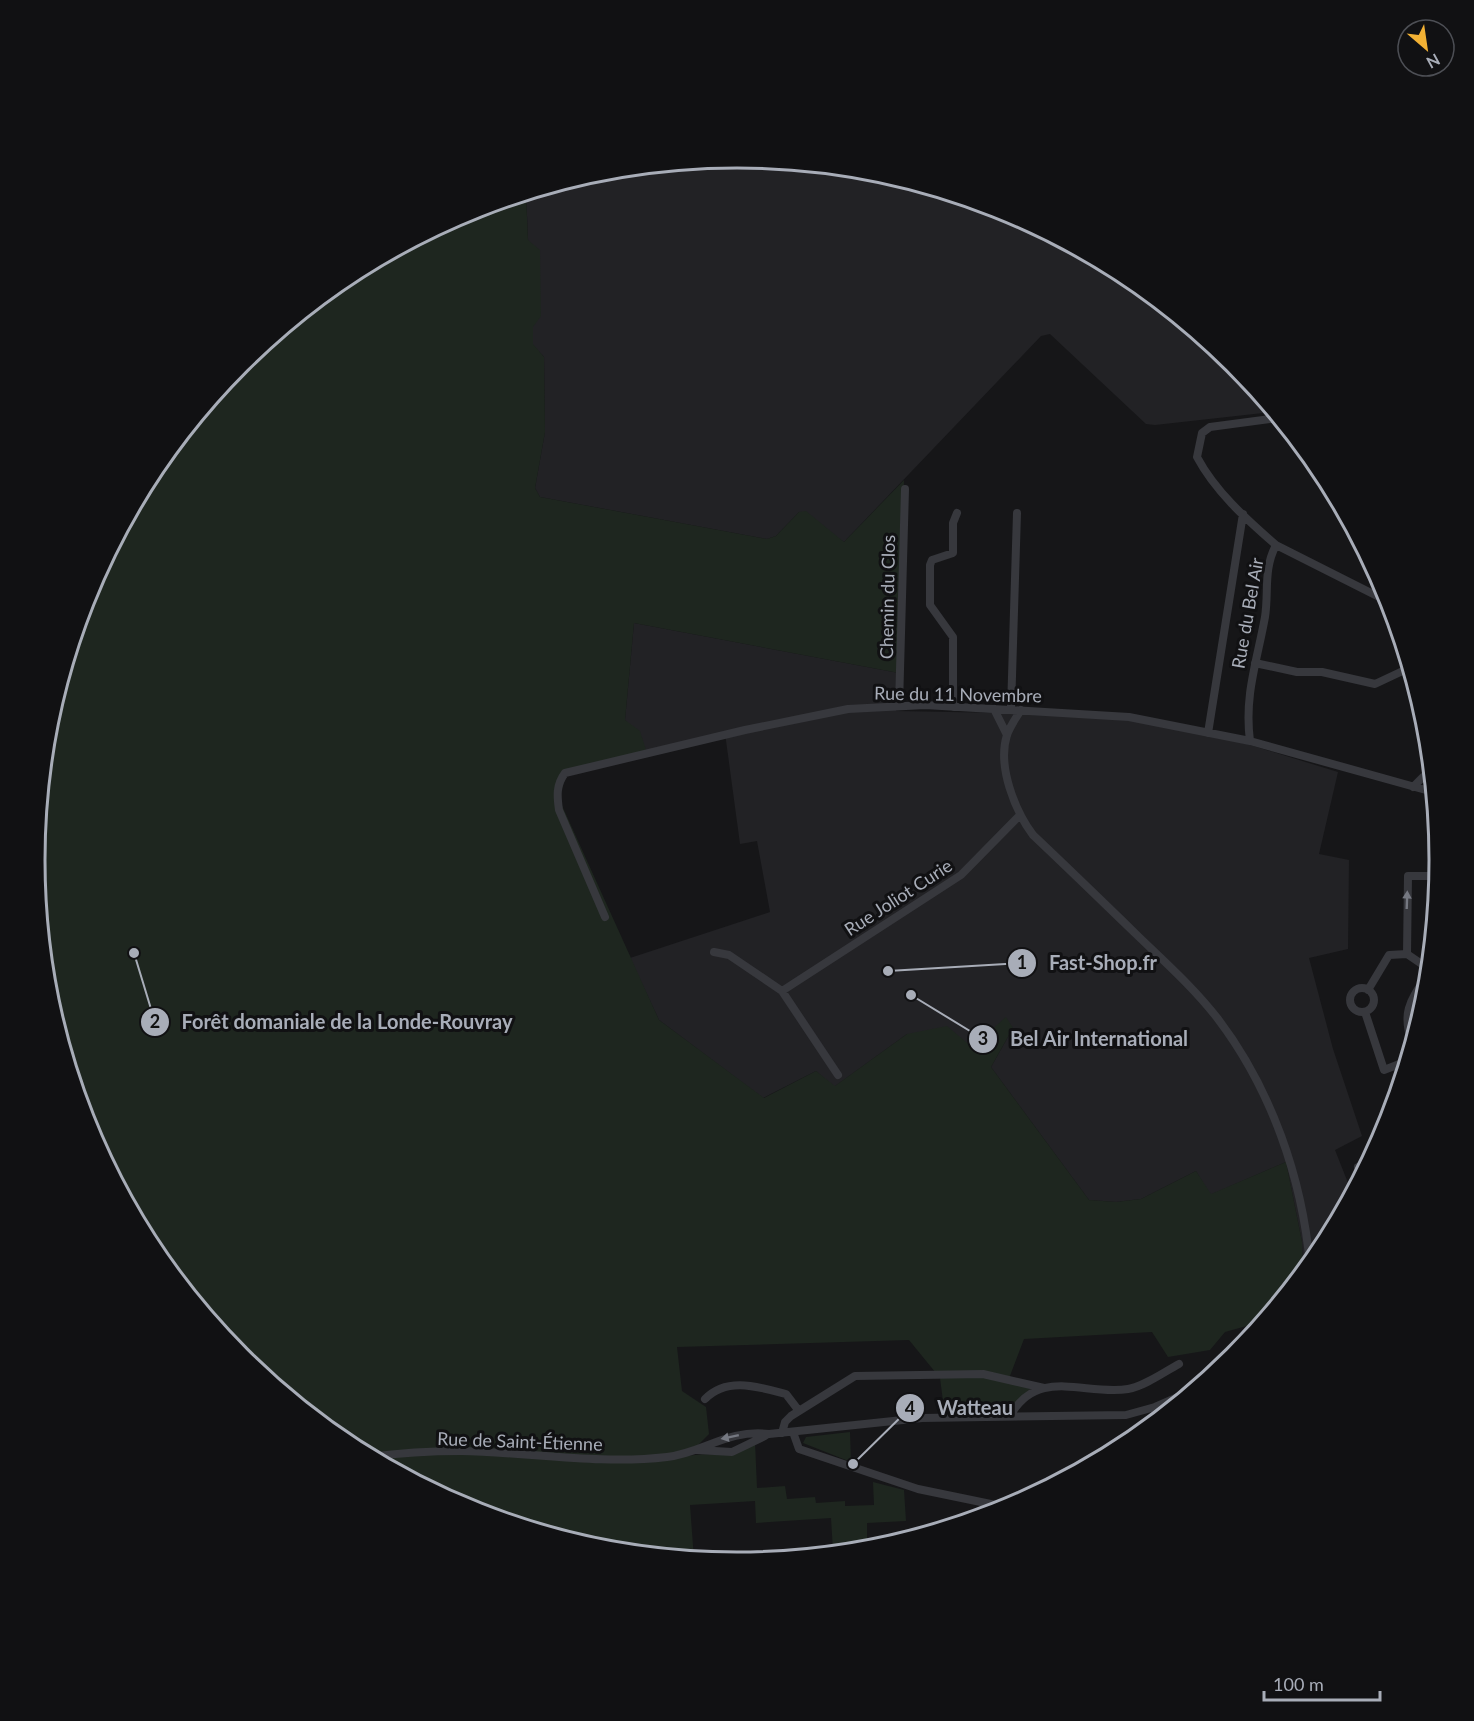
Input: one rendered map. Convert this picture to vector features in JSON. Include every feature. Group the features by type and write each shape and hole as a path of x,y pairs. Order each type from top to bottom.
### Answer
{"street":[{"path":"1270,419 1210,427 1202,434 1197,457 1206,473 1243,514 1276,545"},
{"name":"Chemin du Clos","path":"899,706 904,489"},
{"path":"953,707 953,637 930,605 930,565 932,560 953,553 953,523 957,513"},
{"path":"1011,709 1017,513"},
{"name":"Rue du Bel Air","path":"1208,733 1243,514"},
{"name":"Rue du Bel Air","path":"1250,741 1247,697 1265,615 1268,561 1276,545 1376,595"},
{"path":"1255,663 1297,672 1322,672 1375,684 1402,671"},
{"name":"Rue du 11 Novembre","path":"605,917 559,810 557,795 559,781 565,773 848,708 899,706 994,708 1129,717 1250,741 1425,790"},
{"path":"994,708 1007,735"},
{"path":"1021,710 1007,735 1006,758 1010,790 1019,816 1034,835 1197,993 1235,1045 1277,1124 1290,1160 1300,1199 1308,1251"},
{"path":"1413,787 1424,777"},
{"name":"Rue Joliot Curie","path":"782,991 961,875 1019,816"},
{"path":"1407,954 1408,876 1429,876"},
{"path":"714,952 729,955 782,991 838,1075"},
{"path":"1368,990 1389,955 1407,954 1421,964"},
{"path":"1357,990 1368,990 1374,1000 1371,1008 1365,1012 1354,1009 1350,999 1357,990"},
{"path":"1408,1029 1407,1012 1416,996"},
{"path":"1365,1012 1384,1070 1398,1065"},
{"path":"782,1433 785,1422 799,1411 855,1376 983,1374 1044,1388 1131,1389 1179,1364"},
{"path":"705,1399 712,1392 727,1385 750,1386 786,1394 799,1411"},
{"path":"1010,1416 1019,1401 1044,1388"},
{"name":"Rue de Saint-Étienne","path":"383,1455 460,1451 621,1460 670,1457 714,1441 755,1432 782,1433 922,1418 1126,1415 1169,1401"},
{"path":"793,1432 799,1449 823,1458 918,1489 991,1504"},
{"path":"692,1450 732,1452 754,1439 769,1434"}],"shaded area":[{"path":"737,168 827,174 916,192 959,205 1002,221 1083,261 1158,311 1193,340 1226,371 1264,413 1155,425 1146,424 1050,334 1041,336 844,542 799,512 776,536 767,539 540,497 535,488 545,432 544,357 533,345 526,202 558,192 647,174"},
{"path":"526,202 528,240 540,250 541,316 533,327 533,344 544,357 545,432 535,488 540,497 767,539 776,536 799,512 806,511 844,542 904,480 899,673 634,623 625,720 640,731 647,753 567,771 559,799 659,1020 764,1098 816,1071 835,1086 907,1034 947,1026 972,1047 1006,1017 1013,1028 991,1067 1089,1200 1116,1202 1141,1199 1196,1171 1211,1194 1286,1162 1302,1242 1303,1258 1257,1317 1249,1325 1225,1332 1210,1350 1168,1357 1152,1332 1024,1339 1008,1381 1030,1388 1028,1398 1004,1407 985,1403 944,1409 940,1378 909,1340 677,1347 682,1391 706,1407 709,1434 687,1456 729,1454 755,1442 757,1488 785,1486 787,1499 815,1497 816,1503 845,1501 845,1506 874,1505 873,1482 904,1490 906,1521 867,1523 867,1540 833,1546 831,1518 756,1523 755,1501 690,1505 693,1551 647,1547 602,1539 515,1516 472,1500 391,1460 316,1410 281,1381 217,1317 188,1282 162,1245 116,1167 82,1083 69,1040 58,996 51,951 46,906 46,815 58,725 82,638 98,596 116,554 162,476 217,404 281,340 316,311 391,261 431,240 472,221"},
{"path":"634,623 899,673 896,711 1057,714 1131,720 1247,744 1338,772 1319,854 1349,860 1348,949 1309,958 1333,1049 1362,1136 1335,1150 1349,1184 1303,1258 1302,1242 1286,1162 1210,1195 1196,1171 1141,1199 1116,1202 1089,1200 991,1067 1013,1028 972,1048 907,1034 834,1087 816,1071 763,1098 659,1020 630,958 770,912 757,841 740,844 725,733 647,753 625,720"},
{"path":"850,1432 851,1462 803,1443 806,1437"}],"place":[{"name":"Forêt domaniale de la Londe-Rouvray","path":"134,953"},
{"name":"Fast-Shop.fr","path":"888,971"},
{"name":"Bel Air International","path":"911,995"},
{"name":"Watteau","path":"853,1464"}]}
